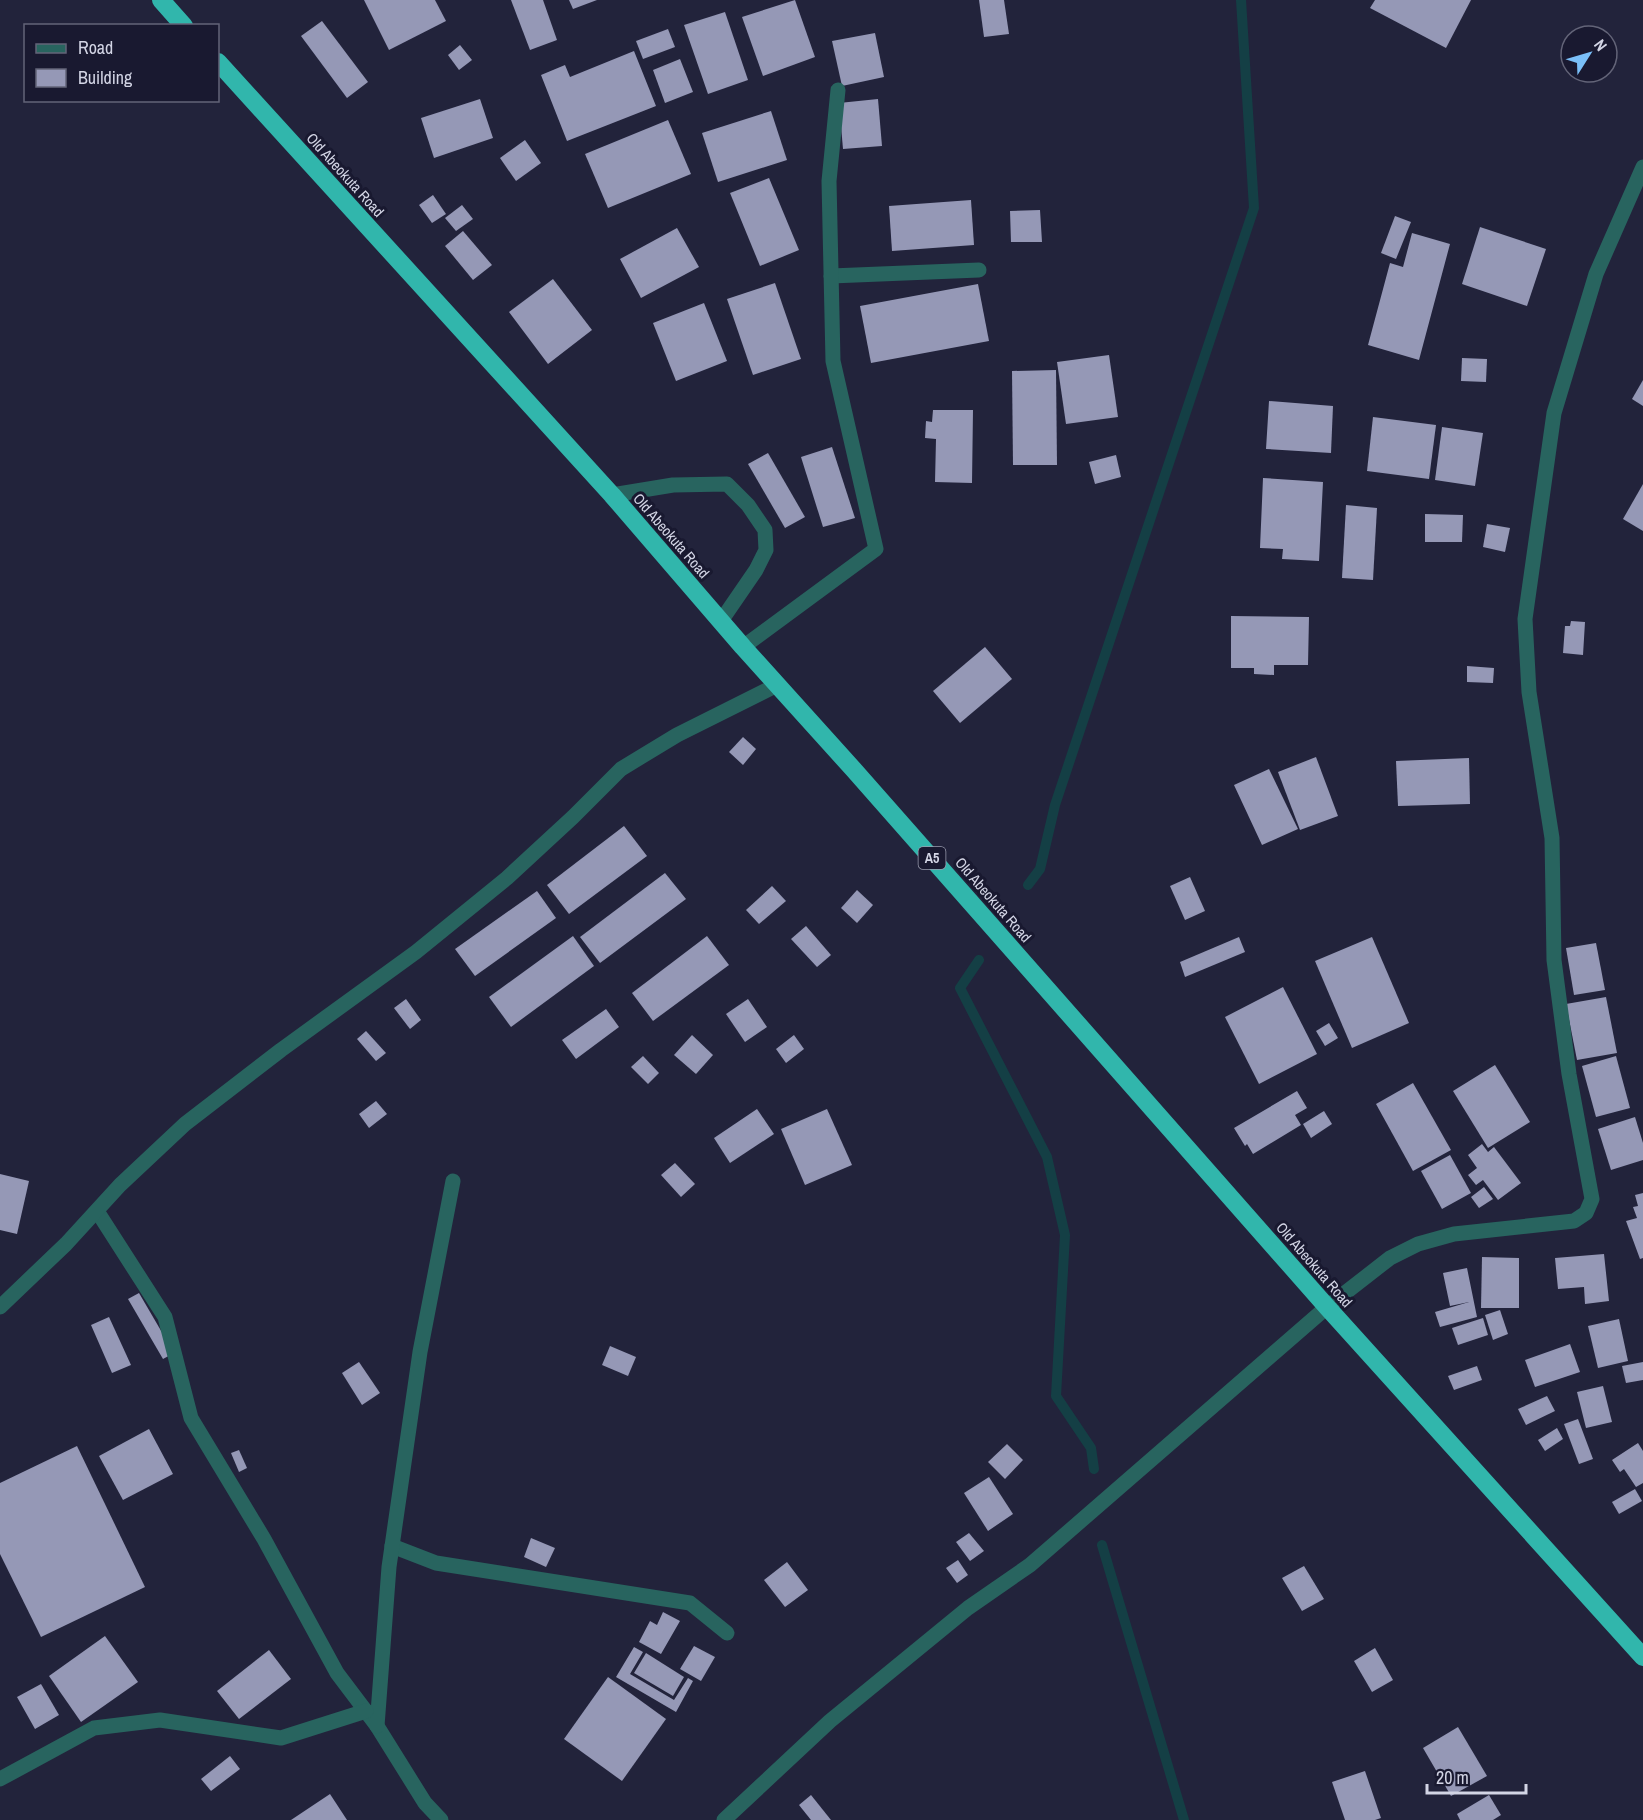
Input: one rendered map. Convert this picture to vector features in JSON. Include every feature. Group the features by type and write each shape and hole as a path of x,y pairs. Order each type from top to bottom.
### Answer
{"highway":[{"path":"161,0 182,24"},
{"name":"Old Abeokuta Road","path":"219,63 612,495 1327,1307 1643,1657"}],"street":[{"path":"744,647 876,549 832,361 829,181 838,90"},
{"path":"724,1820 830,1721 968,1608 1030,1565 1327,1307 1390,1258 1418,1244 1454,1234 1574,1221 1586,1213 1592,1199 1569,1074 1554,960 1552,838 1529,692 1525,619 1554,413 1596,274 1643,167"},
{"path":"831,276 979,270"},
{"path":"612,495 673,485 728,484 748,506 765,530 766,550 756,570 721,621"},
{"path":"0,1306 66,1244 120,1185 185,1124 281,1050 416,952 507,878 621,769 677,735 777,685"},
{"path":"377,1726 392,1546 420,1352 453,1181"},
{"path":"97,1211 165,1317 191,1418 264,1539 337,1673 377,1726 425,1803 441,1820"},
{"path":"392,1546 436,1563 690,1603 727,1633"},
{"path":"0,1779 94,1728 160,1720 281,1738 366,1711"}],"building":[{"path":"364,0 435,0 446,21 389,50"},
{"path":"511,0 543,0 557,40 530,50"},
{"path":"569,0 597,0 573,9"},
{"path":"795,0 815,57 763,76 742,17"},
{"path":"979,0 1004,0 1009,34 984,37"},
{"path":"1375,0 1471,0 1446,48 1370,8"},
{"path":"725,12 748,80 708,94 684,25"},
{"path":"322,21 368,82 347,98 301,36"},
{"path":"668,29 675,47 643,59 636,41"},
{"path":"875,33 884,77 842,86 832,41"},
{"path":"460,45 472,60 459,70 448,55"},
{"path":"634,51 656,106 567,141 541,75 565,65 570,77"},
{"path":"680,59 693,92 665,103 653,70"},
{"path":"480,99 493,138 434,158 421,118"},
{"path":"878,99 882,146 843,149 839,103"},
{"path":"771,111 787,160 718,182 702,133"},
{"path":"668,120 691,174 608,208 585,154"},
{"path":"525,140 541,163 516,181 500,158"},
{"path":"769,178 799,250 760,266 730,193"},
{"path":"433,195 446,214 432,223 419,205"},
{"path":"971,200 974,245 892,251 889,206"},
{"path":"462,205 473,219 456,231 445,218"},
{"path":"1040,210 1042,242 1011,242 1010,211"},
{"path":"1395,216 1411,222 1396,259 1381,253"},
{"path":"1480,227 1546,249 1527,306 1462,284"},
{"path":"677,228 699,267 641,298 620,259"},
{"path":"463,231 492,265 473,280 445,246"},
{"path":"1412,233 1450,244 1419,360 1368,345 1390,263 1403,267"},
{"path":"553,279 592,330 548,364 509,312"},
{"path":"775,283 801,359 753,375 727,299"},
{"path":"978,284 989,341 871,363 860,306"},
{"path":"704,303 727,361 676,381 653,323"},
{"path":"1109,355 1118,417 1066,424 1057,362"},
{"path":"1462,358 1487,359 1486,382 1461,381"},
{"path":"1056,370 1057,465 1013,465 1012,371"},
{"path":"1643,380 1643,406 1632,399"},
{"path":"1269,401 1333,406 1331,453 1266,449"},
{"path":"933,410 973,410 972,483 935,482 936,439 925,438 926,421 932,422"},
{"path":"1373,417 1436,425 1429,479 1367,471"},
{"path":"1442,427 1483,433 1475,486 1435,480"},
{"path":"832,447 855,518 823,527 801,457"},
{"path":"768,453 805,517 785,528 748,464"},
{"path":"1116,455 1121,477 1095,484 1089,462"},
{"path":"1263,478 1323,482 1319,561 1282,559 1283,549 1260,548"},
{"path":"1643,484 1643,531 1623,519"},
{"path":"1346,505 1377,508 1373,580 1342,578"},
{"path":"1425,514 1463,515 1462,542 1425,542"},
{"path":"1487,524 1510,528 1505,552 1483,547"},
{"path":"1231,616 1309,617 1308,665 1274,665 1274,675 1254,674 1254,668 1231,668"},
{"path":"1571,621 1585,622 1583,655 1563,653 1565,626 1570,626"},
{"path":"985,647 1012,679 960,723 933,691"},
{"path":"1467,666 1494,668 1493,683 1467,682"},
{"path":"743,737 756,749 743,765 729,752"},
{"path":"1316,757 1338,816 1300,830 1278,772"},
{"path":"1469,758 1470,804 1398,806 1396,761"},
{"path":"1269,769 1298,829 1262,845 1234,785"},
{"path":"624,826 647,856 569,914 547,885"},
{"path":"665,873 686,899 600,963 580,937"},
{"path":"1190,877 1205,911 1185,920 1170,886"},
{"path":"772,886 786,901 759,924 746,910"},
{"path":"857,890 873,905 857,923 841,908"},
{"path":"537,891 556,918 475,976 455,949"},
{"path":"806,926 831,955 817,967 791,939"},
{"path":"573,936 594,966 511,1027 489,997"},
{"path":"707,936 729,965 653,1021 632,993"},
{"path":"1239,937 1245,952 1185,977 1180,962"},
{"path":"1372,937 1409,1023 1352,1048 1315,961"},
{"path":"1596,943 1605,990 1574,995 1566,948"},
{"path":"1283,987 1317,1054 1259,1084 1225,1017"},
{"path":"1606,997 1617,1053 1577,1060 1566,1004"},
{"path":"406,999 421,1020 410,1029 394,1008"},
{"path":"748,999 767,1027 745,1042 726,1014"},
{"path":"606,1009 619,1027 576,1059 562,1040"},
{"path":"1329,1023 1338,1038 1325,1046 1316,1031"},
{"path":"366,1031 386,1053 376,1061 357,1039"},
{"path":"692,1035 713,1055 696,1074 674,1055"},
{"path":"794,1035 804,1049 786,1063 776,1049"},
{"path":"643,1056 659,1073 648,1084 631,1067"},
{"path":"1616,1056 1630,1108 1596,1117 1582,1066"},
{"path":"1495,1065 1530,1122 1488,1148 1453,1091"},
{"path":"1413,1083 1451,1150 1413,1171 1376,1104"},
{"path":"1297,1091 1307,1108 1295,1115 1301,1125 1253,1154 1234,1128"},
{"path":"376,1101 387,1114 369,1128 359,1114"},
{"path":"757,1109 774,1134 730,1163 714,1138"},
{"path":"827,1109 852,1165 805,1185 781,1129"},
{"path":"1324,1111 1332,1124 1311,1138 1303,1124"},
{"path":"1635,1117 1643,1143 1643,1160 1611,1170 1598,1129"},
{"path":"1482,1144 1488,1152 1494,1147 1521,1183 1498,1200 1483,1180 1476,1185 1468,1175 1477,1168 1468,1155"},
{"path":"1450,1155 1471,1193 1442,1209 1421,1171"},
{"path":"675,1163 695,1184 681,1197 661,1175"},
{"path":"0,1174 29,1181 17,1234 0,1230"},
{"path":"1484,1187 1493,1199 1479,1208 1471,1197"},
{"path":"1643,1193 1643,1258 1640,1259 1626,1221 1637,1218 1633,1207 1638,1206 1635,1195"},
{"path":"1604,1254 1609,1301 1585,1304 1584,1287 1558,1289 1555,1258"},
{"path":"1482,1257 1519,1258 1519,1308 1481,1308"},
{"path":"1467,1268 1477,1317 1440,1327 1435,1312 1469,1302 1450,1306 1443,1273"},
{"path":"139,1293 174,1353 163,1359 128,1299"},
{"path":"1500,1310 1508,1334 1493,1340 1485,1315"},
{"path":"109,1317 131,1365 112,1373 91,1325"},
{"path":"1483,1318 1488,1335 1458,1345 1452,1328"},
{"path":"1619,1319 1628,1361 1598,1368 1588,1326"},
{"path":"1570,1344 1580,1372 1535,1387 1525,1360"},
{"path":"610,1346 636,1357 628,1376 602,1365"},
{"path":"359,1362 380,1393 362,1405 342,1373"},
{"path":"1643,1362 1643,1380 1626,1383 1622,1366"},
{"path":"1477,1366 1482,1380 1454,1390 1448,1376"},
{"path":"1603,1386 1612,1422 1586,1428 1577,1392"},
{"path":"1547,1396 1555,1411 1526,1425 1518,1409"},
{"path":"1578,1419 1593,1459 1579,1464 1564,1424"},
{"path":"1557,1428 1563,1439 1545,1451 1538,1440"},
{"path":"149,1429 173,1474 123,1500 99,1456"},
{"path":"1638,1443 1643,1451 1643,1483 1636,1487 1624,1469 1620,1472 1612,1460"},
{"path":"1007,1444 1023,1460 1005,1479 988,1462"},
{"path":"77,1446 145,1587 41,1637 0,1554 0,1483"},
{"path":"239,1450 247,1468 239,1472 231,1453"},
{"path":"989,1477 1013,1514 988,1531 964,1493"},
{"path":"1635,1489 1642,1501 1619,1514 1612,1502"},
{"path":"969,1533 984,1551 970,1561 956,1542"},
{"path":"531,1538 555,1548 546,1567 524,1557"},
{"path":"958,1560 968,1575 957,1583 946,1568"},
{"path":"787,1562 808,1590 785,1607 764,1580"},
{"path":"1304,1566 1324,1599 1302,1611 1282,1578"},
{"path":"663,1612 680,1621 661,1654 639,1642 650,1621 657,1625"},
{"path":"105,1636 138,1682 81,1722 49,1676"},
{"path":"694,1646 715,1657 701,1681 680,1669"},
{"path":"634,1647 643,1652 630,1674 674,1700 688,1678 693,1681 676,1712 616,1677"},
{"path":"1375,1648 1393,1680 1372,1692 1354,1661"},
{"path":"269,1650 291,1679 239,1719 217,1691"},
{"path":"646,1653 684,1677 673,1696 634,1673"},
{"path":"608,1677 666,1719 622,1781 564,1739"},
{"path":"41,1684 59,1715 35,1729 17,1697"},
{"path":"1458,1727 1487,1776 1451,1796 1423,1748"},
{"path":"230,1756 240,1769 211,1791 201,1779"},
{"path":"1365,1771 1381,1818 1345,1820 1332,1782"},
{"path":"330,1794 347,1820 291,1820"},
{"path":"811,1795 831,1820 811,1820 799,1805"},
{"path":"1489,1795 1501,1815 1493,1820 1460,1820 1457,1814"}],"waterway":[{"path":"1028,885 1040,869 1055,805 1254,208 1241,0"},
{"path":"979,960 960,988 1047,1157 1065,1235 1056,1396 1091,1448 1094,1469"},
{"path":"1102,1545 1184,1820"}]}
